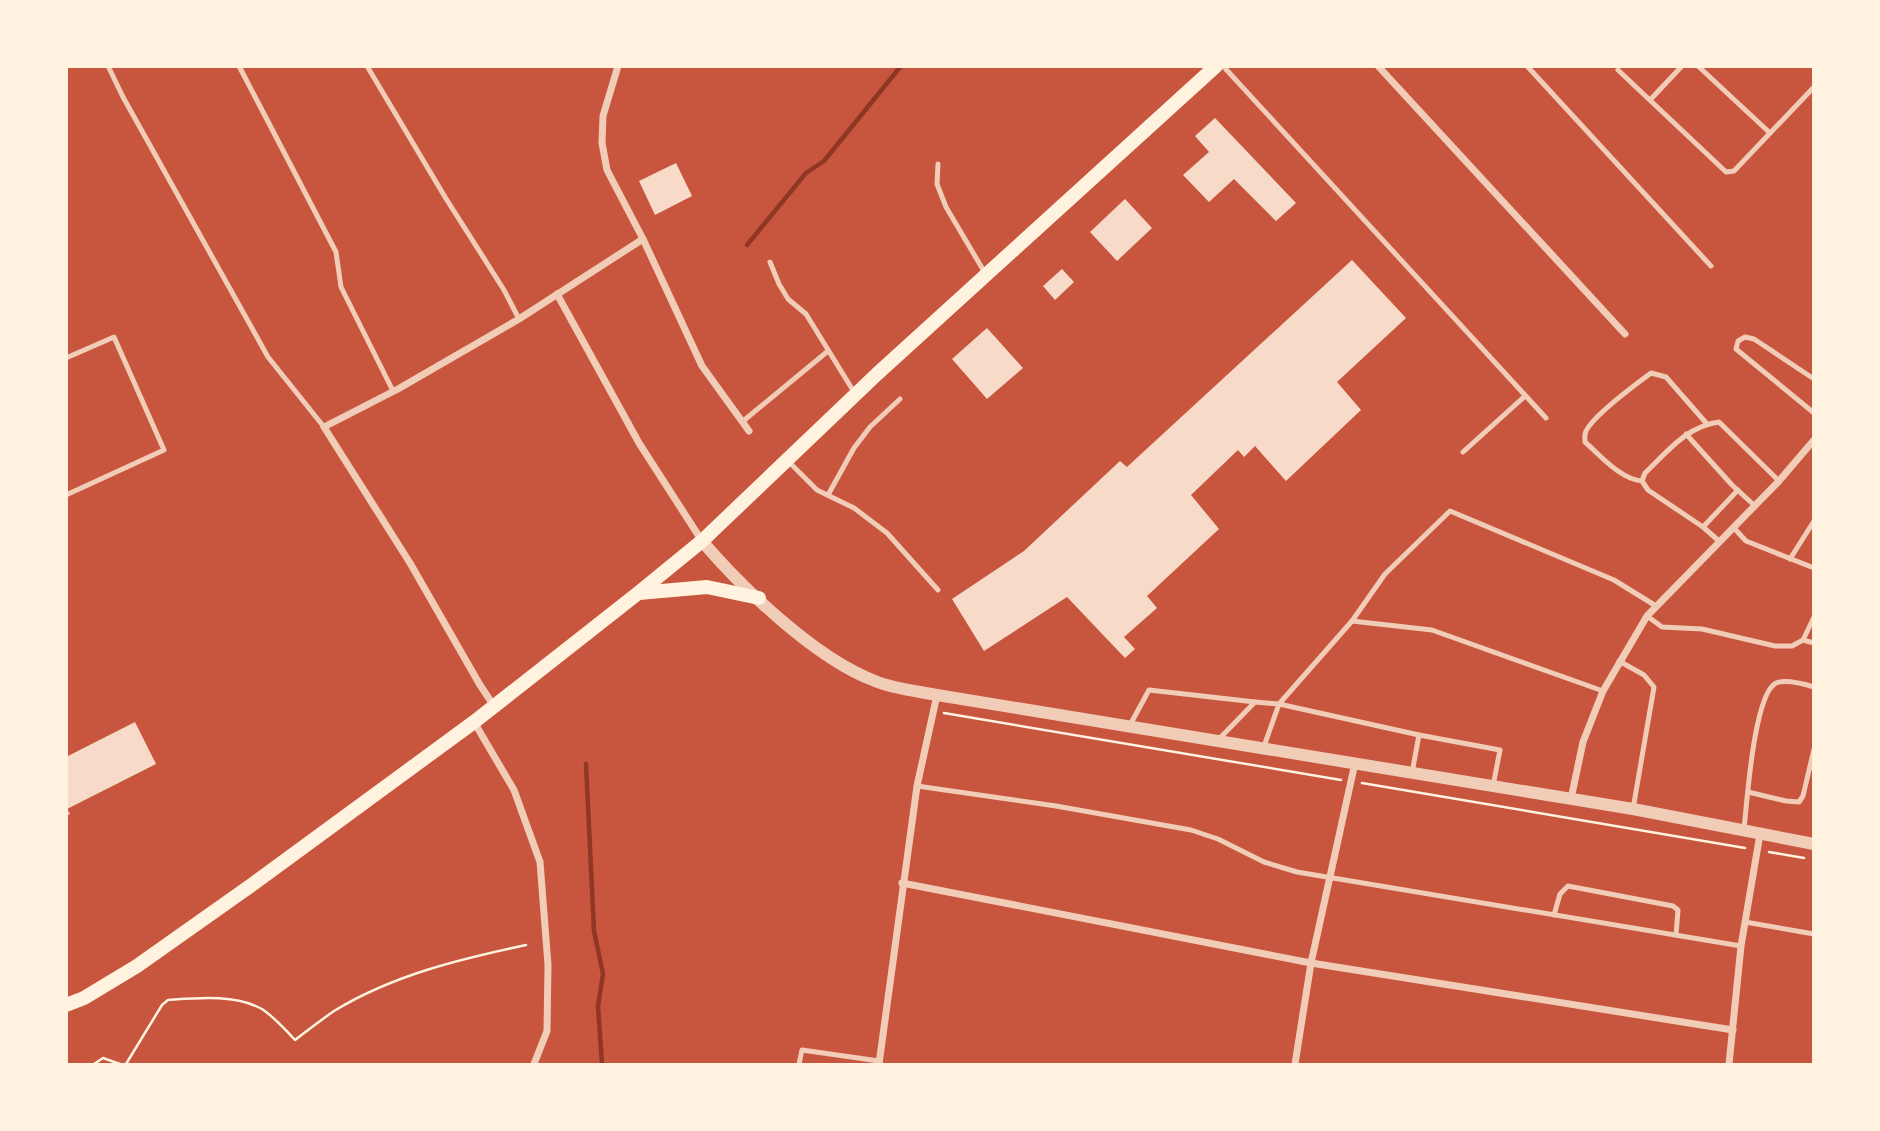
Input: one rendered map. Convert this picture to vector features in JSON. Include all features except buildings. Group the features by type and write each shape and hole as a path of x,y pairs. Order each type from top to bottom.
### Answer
{"main road":[{"path":"66,1005 84,998 148,958 253,884 474,722 638,594 702,541 856,394 1216,66"},
{"path":"638,594 707,587 759,598"}],"street":[{"path":"618,66 603,116 602,143 607,170 643,239 702,366 749,431"},
{"path":"1378,66 1625,334"},
{"path":"494,706 384,520 324,427 519,319 643,239"},
{"path":"557,294 639,443 702,541 721,563 759,598 838,664 876,682 937,695 1633,809 1814,844"},
{"path":"1572,799 1583,742 1603,691 1647,617 1779,481 1814,440"},
{"path":"879,1063 917,786 937,695"},
{"path":"474,722 514,790 540,862 548,965 547,1031 534,1065"},
{"path":"1295,1065 1311,963 1355,763"},
{"path":"1729,1065 1741,946 1760,834"},
{"path":"902,883 1311,963 1733,1030"}],"lane":[{"path":"108,66 268,357 324,427"},
{"path":"239,66 337,252 341,287 393,391"},
{"path":"367,66 519,319"},
{"path":"1223,66 1546,418"},
{"path":"1527,66 1711,266"},
{"path":"1650,100 1682,66"},
{"path":"1698,66 1770,133"},
{"path":"1618,70 1726,172 1734,171 1814,86"},
{"path":"1806,95 1814,101"},
{"path":"938,164 937,184 946,207 987,276"},
{"path":"770,262 779,284 789,299 806,314 856,394"},
{"path":"66,358 114,337 163,450 66,495"},
{"path":"1814,379 1754,339 1745,337 1738,341 1737,349 1814,413"},
{"path":"742,422 828,351"},
{"path":"1707,424 1686,397 1660,373 1651,373 1590,424 1584,433 1585,442 1628,478 1642,481 1648,490 1719,541"},
{"path":"1463,452 1525,396"},
{"path":"828,495 854,448 870,427 900,399"},
{"path":"1642,481 1645,473 1686,434 1707,424 1719,422 1779,481"},
{"path":"1686,434 1755,506"},
{"path":"787,459 817,489 854,508 887,533 938,590"},
{"path":"1703,527 1738,490"},
{"path":"1263,749 1279,704 1352,621 1385,574 1450,511 1614,580 1656,606"},
{"path":"1790,559 1814,521"},
{"path":"1733,527 1746,541 1814,568"},
{"path":"1647,617 1662,627 1702,629 1775,646 1792,646 1803,640 1814,617"},
{"path":"1352,621 1432,630 1603,691"},
{"path":"1803,640 1814,643"},
{"path":"1619,661 1644,675 1654,687 1633,809"},
{"path":"1743,832 1749,774 1761,707 1768,690 1777,683 1784,682 1814,687"},
{"path":"1130,725 1149,690 1279,704 1500,750 1493,786"},
{"path":"1218,741 1255,702"},
{"path":"1412,773 1419,735"},
{"path":"1748,792 1786,802 1799,802 1803,796 1814,749"},
{"path":"917,786 1045,804 1191,830 1218,838 1275,866 1330,877 1741,946"},
{"path":"1554,915 1560,894 1568,886 1673,906 1678,910 1676,935"},
{"path":"1745,922 1814,934"},
{"path":"799,1065 802,1050 879,1063"}],"path":[{"path":"934,711 1814,859"},
{"path":"126,1065 162,1004 168,1000 218,999 260,1008 295,1040 334,1012 402,978 472,956 526,945"},
{"path":"94,1065 103,1058 120,1065"}],"waterway":[{"path":"747,245 806,173 824,161 901,66"},
{"path":"586,764 594,931 603,974 598,1006 602,1064"}]}
